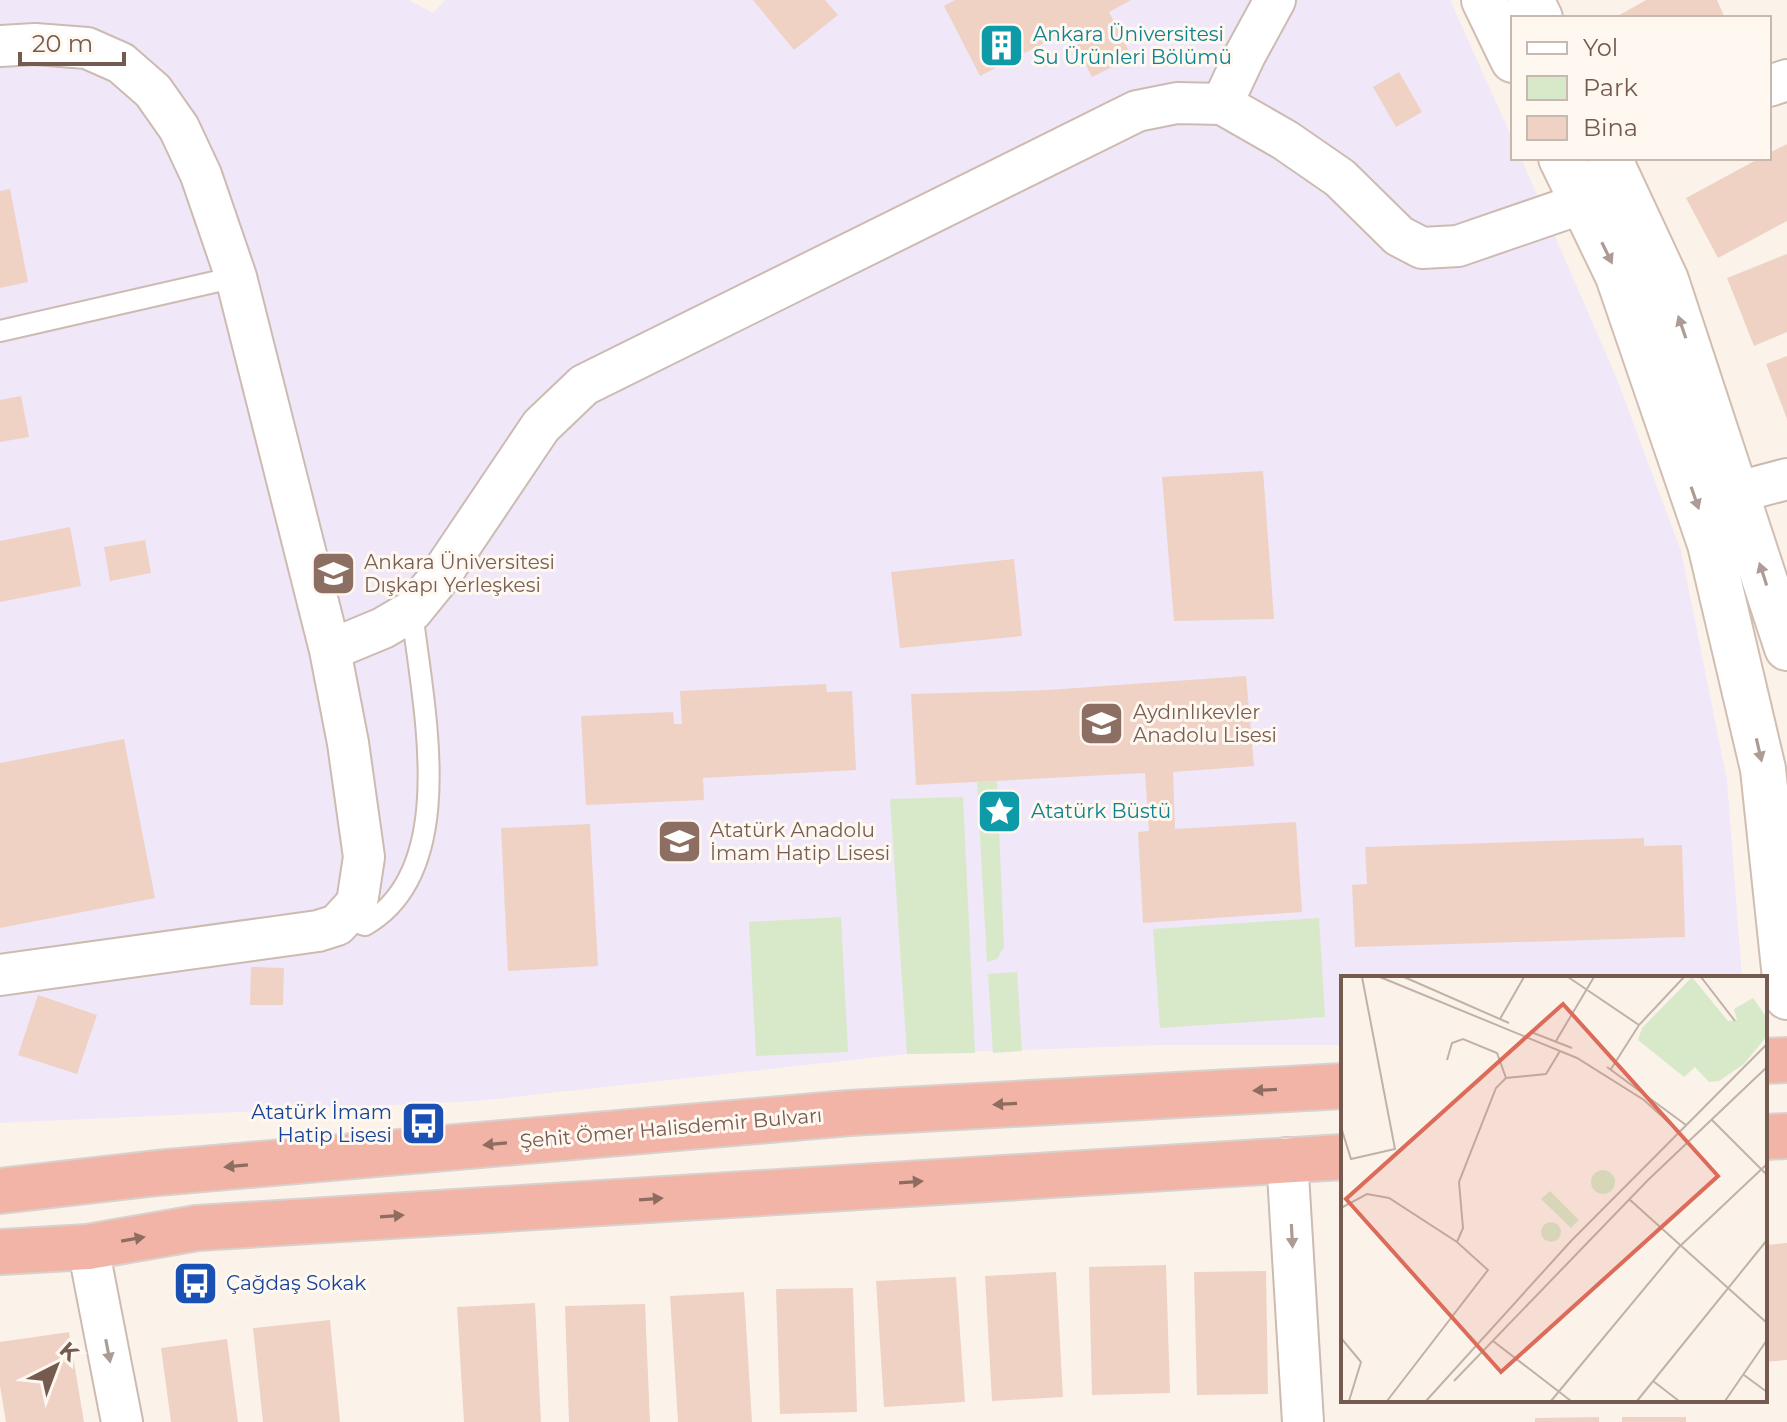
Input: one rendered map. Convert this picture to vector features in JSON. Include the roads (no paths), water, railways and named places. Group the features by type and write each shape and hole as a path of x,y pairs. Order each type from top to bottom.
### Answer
{"highway":[{"path":"1767,1061 1787,1060"},
{"name":"Şehit Ömer Halisdemir Bulvarı","path":"0,1191 157,1173 849,1113 1341,1086"},
{"path":"1767,1137 1787,1136"},
{"path":"0,1252 88,1247 197,1228 1341,1157"},
{"path":"0,1176 65,1169 157,1173"}],"main road":[{"path":"1484,0 1511,56"},
{"path":"1562,160 1629,303 1710,544 1763,769 1787,997"},
{"path":"1610,160 1666,280 1787,648"}],"street":[{"path":"1222,104 1275,0"},
{"path":"0,46 35,44 87,48 121,63 153,91 179,128 201,175 236,277 330,650 348,743 364,857 357,903 337,925 318,931 0,975"},
{"path":"330,650 383,628 412,611 438,579 541,426 584,385 1137,111 1177,103 1222,104 1285,140 1340,178 1399,236 1422,248 1458,246 1583,203"},
{"path":"1738,492 1787,479"},
{"path":"1287,1158 1303,1422"},
{"path":"88,1247 122,1422"}],"lane":[{"path":"0,331 236,277"},
{"path":"343,918 365,925 381,916 410,876 427,820 431,782 412,611"}],"place":[{"name":"Ankara Üniversitesi Su Ürünleri Bölümü","path":"1002,46"},
{"name":"Ankara Üniversitesi Dışkapı Yerleşkesi","path":"333,573"},
{"name":"Aydınlıkevler Anadolu Lisesi","path":"1102,723"},
{"name":"Atatürk Büstü","path":"1000,811"},
{"name":"Atatürk Anadolu İmam Hatip Lisesi","path":"679,842"},
{"name":"Atatürk İmam Hatip Lisesi","path":"423,1123"},
{"name":"Çağdaş Sokak","path":"195,1283"}]}
